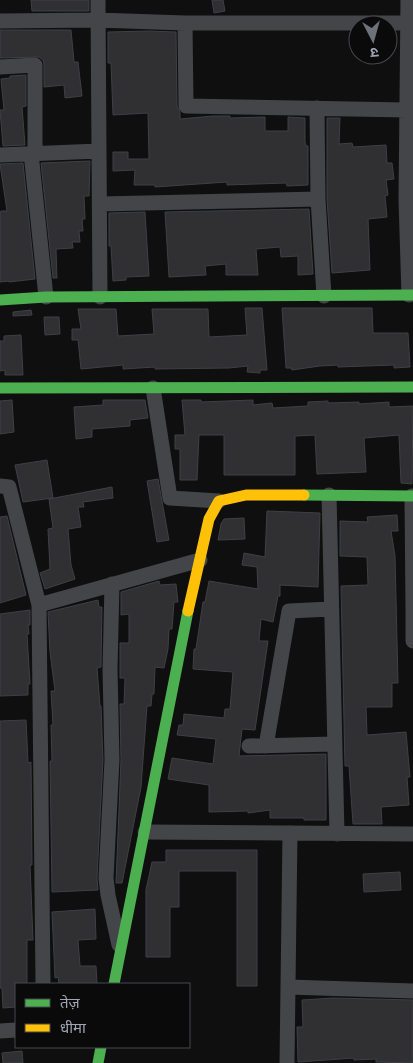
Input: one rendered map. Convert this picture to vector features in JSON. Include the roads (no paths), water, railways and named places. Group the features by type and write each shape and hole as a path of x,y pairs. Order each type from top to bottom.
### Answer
{"street":[{"path":"98,0 100,297"},
{"path":"0,300 46,297 411,295 407,110 408,0"},
{"path":"0,21 97,20 185,23 408,24"},
{"path":"185,23 186,106 407,110"},
{"path":"0,67 35,65 33,153 46,297"},
{"path":"317,108 318,200 324,296"},
{"path":"0,155 99,151"},
{"path":"100,204 318,200"},
{"path":"0,388 413,387"},
{"path":"153,388 170,498 220,501 246,495 412,496 413,641"},
{"path":"0,486 9,487 39,604 42,983"},
{"path":"329,495 336,834"},
{"path":"114,983 185,626 210,519 220,501"},
{"path":"39,604 200,560"},
{"path":"112,584 110,669 112,760 106,878 121,952"},
{"path":"266,746 289,611 331,609"},
{"path":"249,746 334,744"},
{"path":"145,832 413,834"},
{"path":"286,1063 290,833"},
{"path":"288,987 413,991"},
{"path":"0,1031 15,1030"},
{"path":"98,1063 101,1048"}]}
